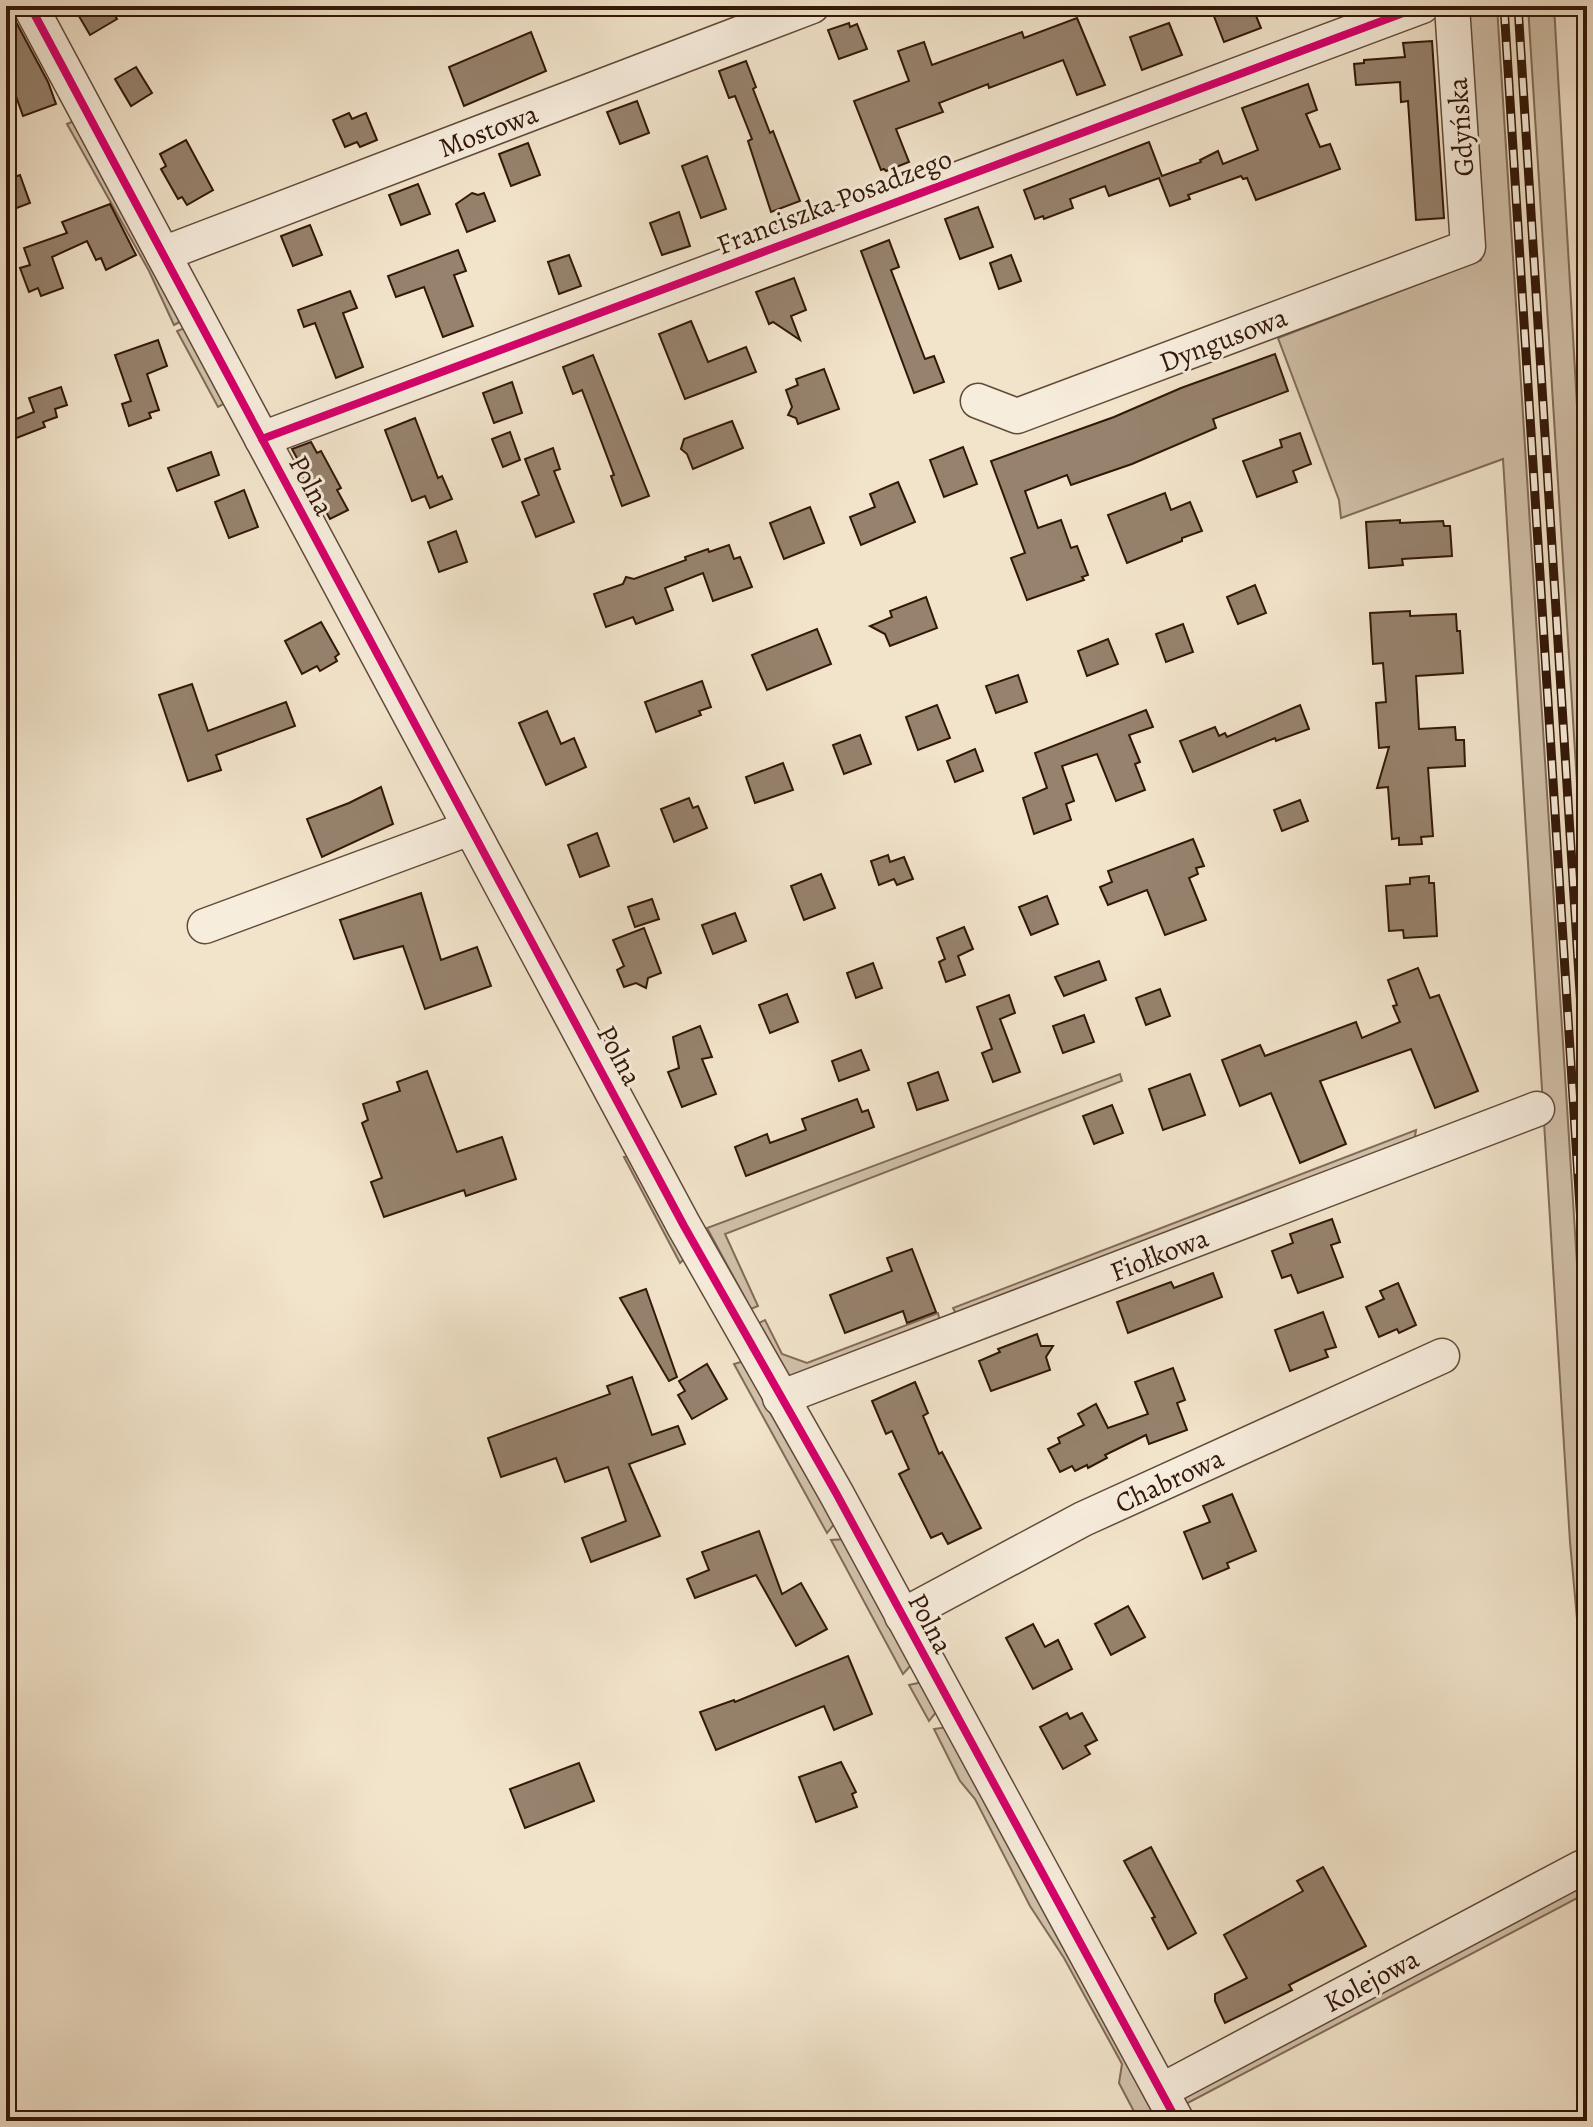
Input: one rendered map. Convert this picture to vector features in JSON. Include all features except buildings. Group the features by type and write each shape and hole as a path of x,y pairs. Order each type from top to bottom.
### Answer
{"street":[{"name":"Polna","path":"30,6 470,828 1177,2121"},
{"name":"Mostowa","path":"163,254 812,6"},
{"name":"Franciszka Posadzego","path":"262,439 1422,6"},
{"name":"Gdyńska","path":"1452,6 1468,247"},
{"name":"Dyngusowa","path":"978,401 1017,416 1468,247"},
{"path":"205,926 470,828"},
{"name":"Fiołkowa","path":"780,1398 1537,1109"},
{"name":"Chabrowa","path":"902,1616 1083,1519 1442,1356"},
{"name":"Kolejowa","path":"1161,2091 1581,1868"}],"shaded area":[{"path":"1465,6 1497,6 1587,1421 1587,1728 1570,1542 1503,459 1341,518 1339,500 1278,338 1481,260"},
{"path":"1528,6 1554,6 1587,579 1587,942"},
{"path":"76,120 185,319 174,325 149,271 67,124"},
{"path":"190,326 229,401 218,407 177,331"},
{"path":"1120,1074 1122,1081 725,1234 758,1306 751,1309 707,1228"},
{"path":"1416,1130 1413,1148 961,1324 953,1308"},
{"path":"635,1156 687,1256 680,1263 624,1157"},
{"path":"938,1313 942,1331 790,1381 759,1323 765,1320 782,1354 807,1363"},
{"path":"744,1361 835,1523 827,1533 734,1364"},
{"path":"847,1539 913,1663 903,1674 831,1540"},
{"path":"923,1682 938,1710 929,1721 909,1685"},
{"path":"948,1727 1165,2121 1139,2121 1119,2083 1122,2064 1064,1958 1030,1906 975,1799 960,1781 934,1729"},
{"path":"1587,1878 1587,1893 1180,2107 1183,2094"}],"railway":[{"path":"1504,6 1587,1318"},
{"path":"1518,6 1587,1103"}],"cycle path":[{"path":"30,6 684,1226 836,1493 1177,2121"},
{"path":"262,439 1422,6"}]}
